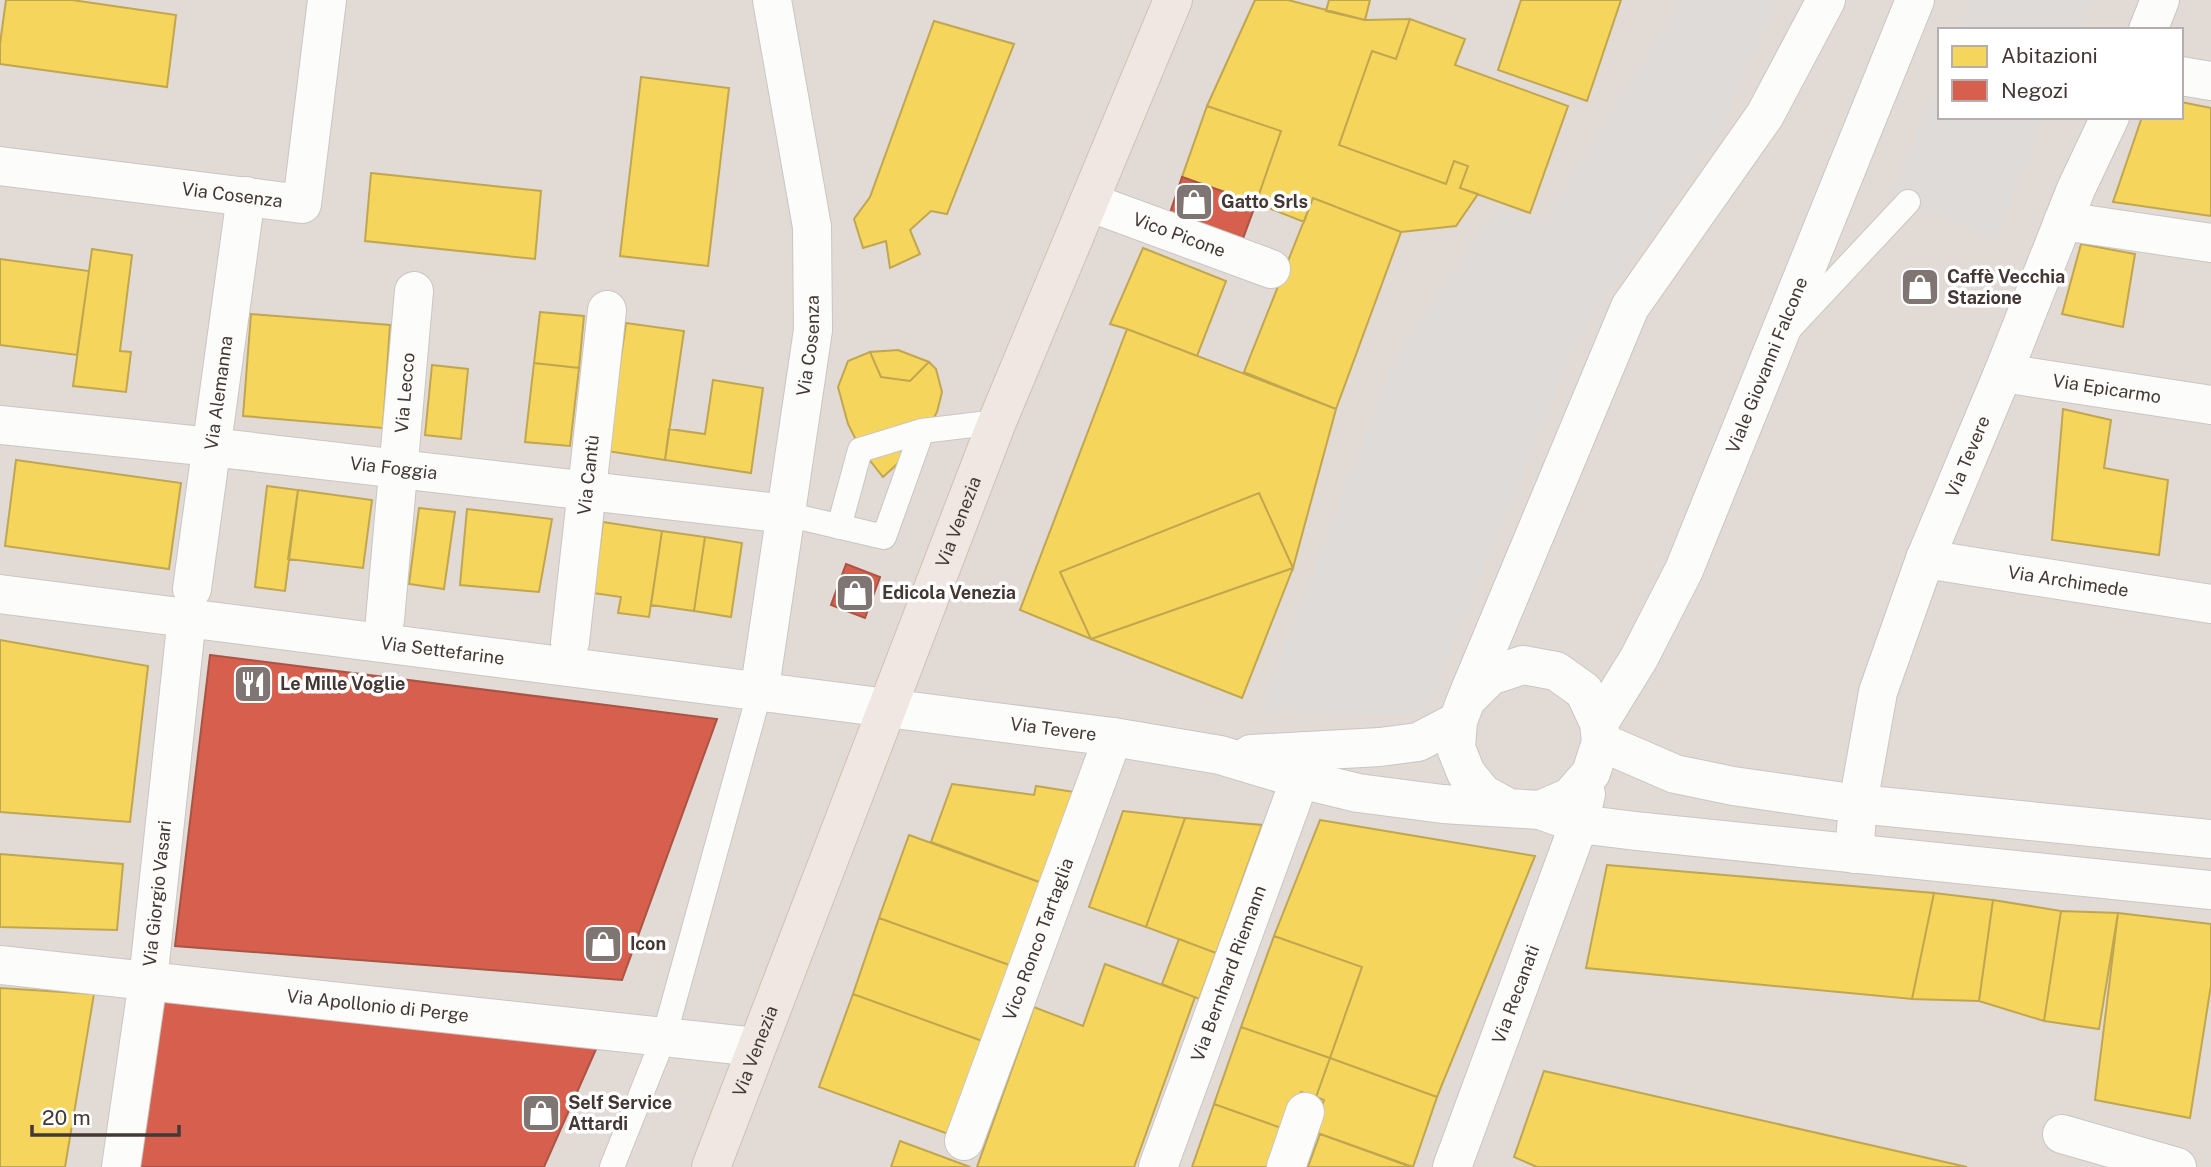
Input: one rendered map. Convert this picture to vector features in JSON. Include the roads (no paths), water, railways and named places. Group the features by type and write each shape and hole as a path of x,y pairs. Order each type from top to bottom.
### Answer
{"main road":[{"name":"Via Venezia","path":"711,1167 997,422 1173,0"}],"street":[{"name":"Via Cosenza","path":"0,166 302,204 327,0"},
{"name":"Via Cosenza","path":"759,694 813,330 812,227 772,0"},
{"path":"1826,0 1765,115 1630,307 1462,710 1456,748 1465,773 1483,794 1579,824 1854,855 2211,890"},
{"name":"Viale Giovanni Falcone","path":"1597,746 1684,570 1915,0"},
{"path":"2149,28 2160,0"},
{"path":"2183,76 2211,81"},
{"name":"Via Tevere","path":"1854,855 1858,804 1878,692 1924,559 2003,373 2076,188 2109,119"},
{"name":"Via Alemanna","path":"190,603 246,196"},
{"name":"Vico Picone","path":"1088,202 1271,269"},
{"path":"2063,221 2211,243"},
{"name":"Via Lecco","path":"385,620 414,291"},
{"name":"Via Cantù","path":"570,642 607,310"},
{"name":"Via Epicarmo","path":"2003,373 2211,405"},
{"name":"Via Foggia","path":"0,425 786,514"},
{"name":"Via Archimede","path":"1924,559 2211,604"},
{"name":"Via Settefarine","path":"0,594 190,603 759,694 886,710"},
{"name":"Via Giorgio Vasari","path":"121,1167 148,981 190,603"},
{"path":"1302,765 1380,747 1418,742 1462,710 1490,676 1523,665 1556,671 1584,691 1597,746 1570,797 1523,808"},
{"name":"Via Tevere","path":"886,710 1113,737 1220,755 1302,765 1358,793 1443,804 1523,808"},
{"name":"Vico Ronco Tartaglia","path":"964,1141 1113,737"},
{"path":"1597,746 1675,774 1733,786 1858,804 2211,839"},
{"name":"Via Recanati","path":"1452,1167 1579,824 1597,746"},
{"name":"Via Bernhard Riemann","path":"1158,1167 1302,765"},
{"name":"Via Apollonio di Perge","path":"0,965 756,1047"},
{"path":"1286,1167 1305,1112"},
{"path":"2062,1134 2177,1167"}],"lane":[{"path":"1776,344 1908,202"},
{"path":"839,527 860,450 922,431 997,422"},
{"path":"786,514 884,537 922,431"},
{"path":"612,1167 664,1037 759,694"}],"place":[{"name":"Gatto Srls","path":"1194,202"},
{"name":"Caffè Vecchia Stazione","path":"1920,287"},
{"name":"Edicola Venezia","path":"855,593"},
{"name":"Le Mille Voglie","path":"253,684"},
{"name":"Icon","path":"603,944"},
{"name":"Self Service Attardi","path":"541,1113"}]}
